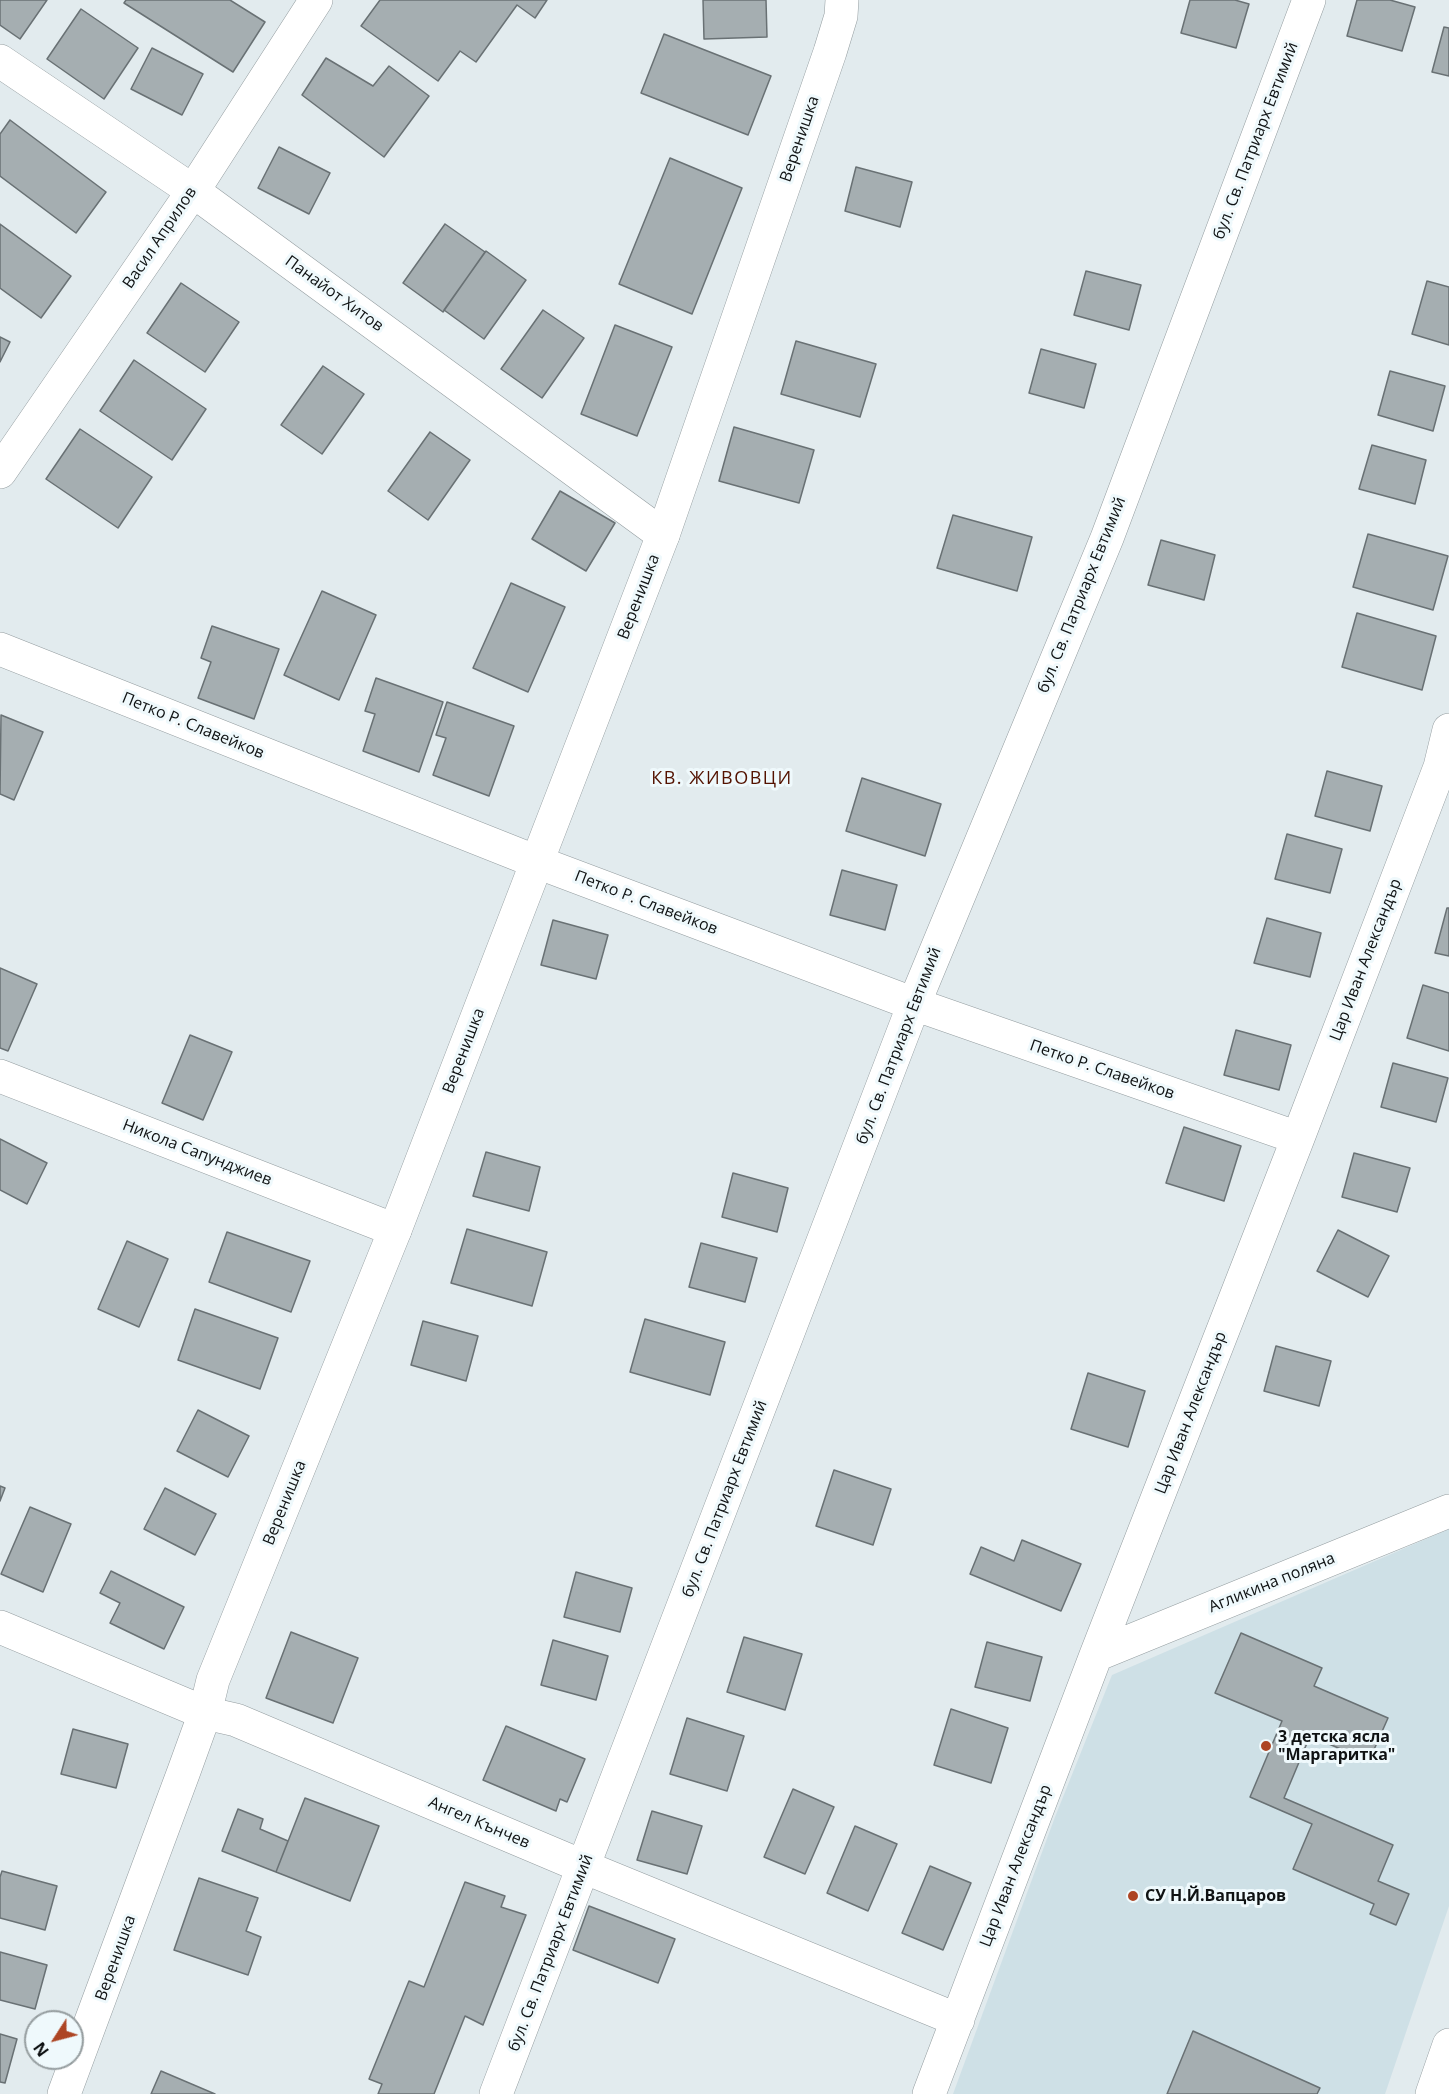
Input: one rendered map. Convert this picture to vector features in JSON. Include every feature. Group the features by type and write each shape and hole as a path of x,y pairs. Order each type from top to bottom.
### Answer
{"street":[{"name":"Васил Априлов","path":"0,472 193,191 316,0"},
{"name":"Веренишка","path":"64,2094 205,1713 213,1680 395,1230 663,535 830,52 841,16 842,0"},
{"name":"бул. Св. Патриарх Евтимий","path":"496,2094 914,1004 1107,538 1309,0"},
{"name":"Панайот Хитов","path":"0,61 193,191 663,535"},
{"name":"Петко Р. Славейков","path":"0,649 537,862 914,1004 1298,1138"},
{"name":"Цар Иван Александър","path":"929,2094 1096,1655 1440,767 1449,730"},
{"name":"Никола Сапунджиев","path":"0,1076 395,1230"},
{"name":"Агликина поляна","path":"1096,1655 1449,1511"},
{"name":"Ангел Кънчев","path":"0,1627 205,1713 236,1720 584,1867 958,2020"},
{"path":"1432,2094 1449,2045"}],"shaded area":[{"path":"1449,1529 1449,1906 1385,2094 953,2094 1055,1817 1112,1675"}],"building":[{"path":"0,0 47,0 20,39 0,25"},
{"path":"126,0 230,0 265,22 233,72 124,3"},
{"path":"380,0 547,0 535,18 517,5 476,62 460,51 438,81 361,26"},
{"path":"703,0 766,0 767,37 704,39"},
{"path":"1190,0 1235,0 1249,4 1236,48 1181,33"},
{"path":"1357,0 1390,0 1415,7 1402,51 1347,36"},
{"path":"81,9 138,48 104,99 47,59"},
{"path":"1444,27 1449,28 1449,76 1432,72"},
{"path":"664,34 771,76 748,135 641,93"},
{"path":"152,48 203,74 182,115 131,89"},
{"path":"326,58 373,86 389,66 429,96 384,157 302,95"},
{"path":"10,120 106,192 76,233 0,176 0,134"},
{"path":"279,147 330,173 309,214 258,188"},
{"path":"670,158 742,188 692,314 619,284"},
{"path":"856,167 912,182 900,227 845,211"},
{"path":"0,224 71,276 41,318 0,288"},
{"path":"445,224 485,252 443,312 403,283"},
{"path":"486,251 526,280 484,339 444,310"},
{"path":"1086,271 1141,285 1129,330 1074,315"},
{"path":"1427,281 1449,287 1449,345 1412,334"},
{"path":"181,283 239,322 205,372 147,333"},
{"path":"543,310 584,338 542,398 501,369"},
{"path":"615,325 672,347 637,436 581,414"},
{"path":"0,337 10,342 0,362"},
{"path":"796,341 876,364 860,417 781,394"},
{"path":"1041,349 1096,364 1084,408 1029,393"},
{"path":"134,360 206,409 172,460 100,411"},
{"path":"323,366 364,394 322,454 281,425"},
{"path":"1390,371 1445,386 1433,431 1378,415"},
{"path":"734,427 814,450 799,503 719,481"},
{"path":"80,429 152,477 118,528 46,479"},
{"path":"430,432 470,460 428,520 388,491"},
{"path":"1372,445 1426,460 1415,504 1359,489"},
{"path":"560,491 615,523 586,571 532,539"},
{"path":"953,515 1032,537 1017,591 937,568"},
{"path":"1368,534 1448,556 1433,610 1353,587"},
{"path":"1161,540 1215,555 1204,600 1148,585"},
{"path":"511,583 565,607 528,692 473,668"},
{"path":"322,591 376,615 339,700 284,675"},
{"path":"1357,613 1436,636 1422,690 1342,667"},
{"path":"212,626 279,649 254,719 198,698 211,662 201,658"},
{"path":"376,678 443,702 419,772 363,751 375,714 365,711"},
{"path":"447,702 514,726 489,796 433,775 446,738 436,735"},
{"path":"1,715 43,732 14,800 0,794"},
{"path":"1327,771 1382,786 1370,831 1315,816"},
{"path":"862,778 941,804 925,856 846,831"},
{"path":"1287,834 1342,849 1330,893 1275,879"},
{"path":"842,870 897,885 885,930 830,915"},
{"path":"1447,908 1449,908 1449,956 1435,953"},
{"path":"1267,918 1321,933 1310,977 1254,963"},
{"path":"553,920 608,935 596,979 541,965"},
{"path":"0,968 37,984 8,1051 0,1048"},
{"path":"1423,985 1449,993 1449,1051 1407,1038"},
{"path":"1236,1030 1291,1045 1279,1090 1224,1075"},
{"path":"190,1035 232,1052 203,1120 162,1103"},
{"path":"1393,1063 1448,1078 1436,1122 1381,1107"},
{"path":"1184,1127 1241,1146 1224,1201 1166,1183"},
{"path":"0,1139 47,1163 27,1204 0,1190"},
{"path":"486,1152 540,1167 529,1211 473,1196"},
{"path":"1354,1153 1410,1168 1397,1212 1342,1197"},
{"path":"733,1173 788,1188 777,1232 722,1217"},
{"path":"467,1229 547,1252 532,1306 451,1283"},
{"path":"1338,1230 1389,1256 1368,1297 1317,1271"},
{"path":"227,1232 310,1261 291,1312 209,1282"},
{"path":"127,1241 168,1259 139,1327 98,1309"},
{"path":"701,1243 757,1258 745,1302 689,1287"},
{"path":"195,1309 278,1338 260,1389 178,1360"},
{"path":"645,1319 725,1342 710,1395 630,1372"},
{"path":"423,1321 478,1336 466,1381 411,1365"},
{"path":"1276,1346 1331,1361 1319,1406 1264,1391"},
{"path":"1088,1373 1145,1391 1128,1447 1071,1429"},
{"path":"198,1410 249,1436 228,1477 177,1451"},
{"path":"834,1470 891,1489 873,1545 816,1526"},
{"path":"0,1486 5,1488 0,1501"},
{"path":"165,1488 216,1514 195,1555 144,1529"},
{"path":"30,1507 71,1524 43,1592 1,1574"},
{"path":"1022,1540 1081,1564 1061,1611 970,1574 981,1547 1014,1561"},
{"path":"111,1571 184,1607 164,1649 110,1623 120,1603 100,1593"},
{"path":"576,1572 632,1588 620,1632 564,1617"},
{"path":"291,1632 358,1658 333,1723 266,1698"},
{"path":"1241,1633 1322,1668 1314,1686 1388,1718 1369,1761 1310,1736 1284,1798 1393,1845 1378,1881 1409,1894 1396,1925 1370,1914 1374,1904 1293,1869 1312,1824 1250,1797 1282,1721 1215,1693"},
{"path":"744,1637 802,1654 785,1710 727,1692"},
{"path":"553,1640 608,1656 596,1700 541,1685"},
{"path":"987,1642 1042,1657 1030,1701 975,1687"},
{"path":"951,1709 1008,1728 991,1783 934,1765"},
{"path":"687,1718 744,1736 727,1791 670,1774"},
{"path":"506,1726 585,1759 567,1802 560,1799 556,1811 483,1780"},
{"path":"73,1729 128,1744 116,1788 61,1774"},
{"path":"793,1789 834,1807 805,1874 764,1857"},
{"path":"305,1798 379,1826 350,1901 276,1872"},
{"path":"238,1809 263,1819 260,1829 288,1841 276,1872 222,1851"},
{"path":"652,1811 702,1826 687,1874 637,1860"},
{"path":"855,1826 897,1844 868,1911 827,1893"},
{"path":"930,1866 971,1883 943,1950 902,1933"},
{"path":"2,1871 57,1886 45,1930 0,1918"},
{"path":"199,1878 258,1898 246,1931 261,1937 248,1975 174,1950"},
{"path":"465,1882 505,1896 501,1907 526,1915 483,2025 465,2016 434,2094 378,2094 382,2084 369,2079 409,1981 424,1987"},
{"path":"589,1906 675,1939 658,1983 573,1950"},
{"path":"0,1952 47,1965 35,2009 0,2000"},
{"path":"1193,2031 1320,2088 1317,2094 1167,2094"},
{"path":"0,2034 17,2039 5,2083 0,2082"},
{"path":"161,2071 215,2094 151,2094"}],"place":[{"name":"3 детска ясла \"Маргаритка\"","path":"1266,1746"},
{"name":"СУ Н.Й.Вапцаров","path":"1133,1896"}],"district":[{"name":"КВ. ЖИВОВЦИ","path":"722,779"}]}
